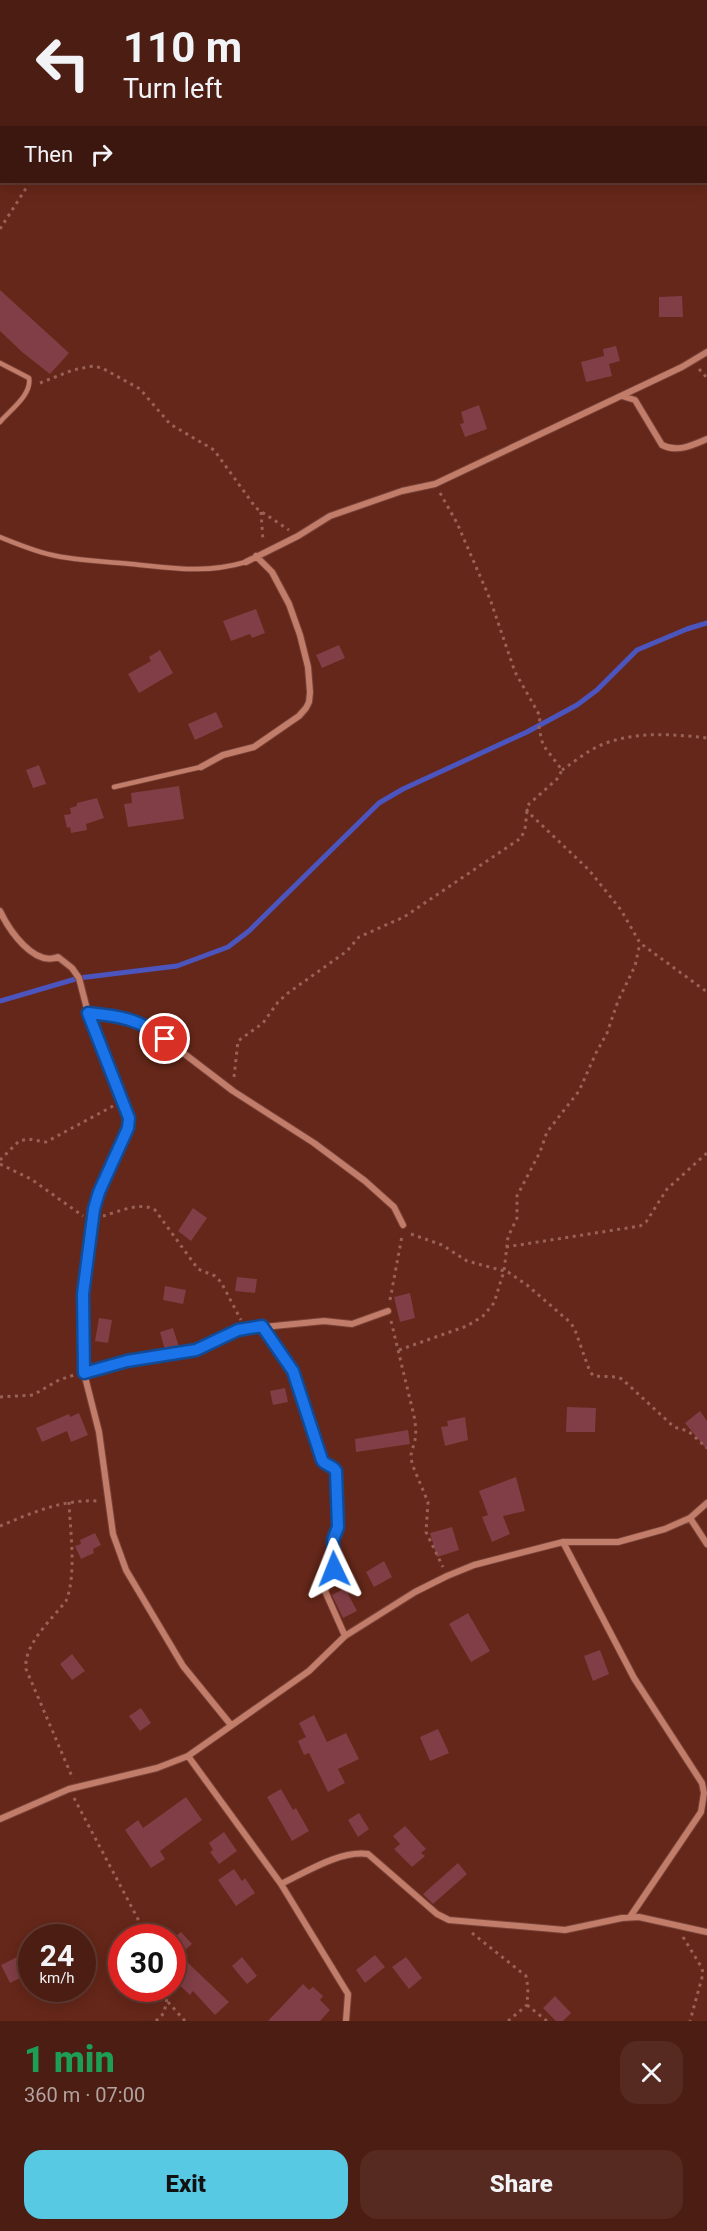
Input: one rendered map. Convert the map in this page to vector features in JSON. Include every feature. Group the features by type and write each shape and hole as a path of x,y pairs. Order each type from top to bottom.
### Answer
{"street":[{"path":"246,562 263,551 298,536 330,516 402,491 435,484 682,368 707,352"},
{"path":"622,396 635,400 662,446 669,449 682,448 707,440"},
{"path":"201,767 223,755 254,747 299,716 309,702 308,667 289,604 272,572 256,556"},
{"path":"0,911 15,937 37,957 51,960 58,957 76,973 88,1013 121,1101 129,1115 128,1128 99,1192 92,1221 83,1294 84,1373 99,1432 113,1534 126,1570 183,1666 231,1725"},
{"path":"88,1013 117,1016 148,1026 233,1091 314,1143 365,1180 394,1207 403,1225"},
{"path":"84,1373 127,1361 196,1350 245,1329 324,1321 352,1324 388,1311"},
{"path":"262,1326 293,1371 322,1460 333,1466 336,1471 338,1527 333,1540 335,1565 326,1591 345,1636"},
{"path":"0,1819 69,1789 157,1768 188,1756 309,1671 345,1636 416,1592 447,1576 474,1565 563,1542 618,1542 690,1518 707,1503"},
{"path":"690,1518 707,1544"},
{"path":"563,1542 634,1678 702,1783 704,1793 701,1812 630,1917"},
{"path":"188,1756 281,1884 348,1994 346,2021"},
{"path":"281,1884 346,1854 356,1852 368,1854 437,1914 456,1921 564,1930 639,1917 707,1932"}],"lane":[{"path":"0,422 25,395 30,386 29,378 1,365"},
{"path":"0,537 54,556 108,562 191,570 223,568 246,562"},
{"path":"114,787 201,767"}],"path":[{"path":"0,229 29,183"},
{"path":"30,386 88,366 102,368 116,375 144,393 177,429 214,450 261,512 298,536"},
{"path":"435,484 457,523 490,599 515,672 540,716 539,729 543,745 562,770"},
{"path":"261,512 263,551"},
{"path":"233,1091 238,1041 263,1023 278,1002 347,951 359,936 410,913 521,838 525,829 529,804 558,778 562,770 602,744 618,740 672,733 707,738"},
{"path":"527,811 589,870 621,910 640,943 707,992"},
{"path":"399,1350 467,1326 483,1316 494,1304 504,1271 509,1234 517,1218 518,1196 524,1180 540,1152 547,1132 579,1091 608,1033 618,1001 635,966 640,943"},
{"path":"121,1101 46,1142 28,1139 19,1141 0,1162 32,1179 92,1221 140,1207 150,1207 155,1210 198,1269 215,1276 221,1282 245,1329"},
{"path":"506,1247 640,1226 646,1222 667,1189 707,1153"},
{"path":"447,1576 426,1532 428,1502 412,1464 416,1426 388,1311 403,1232 442,1245 467,1261 504,1271 527,1285 571,1323 590,1372 594,1376 622,1379 674,1427 688,1431 707,1448"},
{"path":"0,1397 33,1395 59,1380 84,1373"},
{"path":"69,1502 72,1581 69,1594 29,1648 25,1661 26,1669 76,1787"},
{"path":"0,1526 55,1504 108,1502"},
{"path":"69,1789 141,1924"},
{"path":"456,1921 526,1976 527,2005 508,2021"},
{"path":"676,1926 702,1968 703,1980 690,2021"},
{"path":"156,2021 164,2013 168,2002 185,2021"},
{"path":"527,2005 547,2021"}],"building":[{"path":"0,290 69,353 50,374 0,331"},
{"path":"682,296 683,317 659,317 659,297"},
{"path":"616,346 620,361 609,364 612,376 586,382 581,362 604,356 603,349"},
{"path":"479,405 487,429 465,437 460,424 464,423 461,412"},
{"path":"256,609 265,633 252,638 250,634 231,641 223,621"},
{"path":"339,645 345,658 322,668 316,655"},
{"path":"160,650 173,673 139,693 128,674 151,661 149,657"},
{"path":"216,712 223,727 195,740 188,724"},
{"path":"39,765 46,784 33,788 26,770"},
{"path":"179,786 184,819 128,827 124,804 132,803 131,793"},
{"path":"97,798 104,818 86,824 87,830 71,833 70,827 67,828 64,815 71,814 70,808 77,806 77,803"},
{"path":"193,1208 207,1218 191,1241 178,1231"},
{"path":"237,1277 257,1279 255,1293 235,1291"},
{"path":"165,1286 186,1290 183,1304 163,1300"},
{"path":"410,1293 415,1318 400,1322 394,1297"},
{"path":"99,1318 112,1320 108,1343 95,1341"},
{"path":"173,1328 179,1347 165,1350 160,1332"},
{"path":"285,1388 288,1402 273,1405 270,1391"},
{"path":"567,1407 596,1408 595,1432 566,1432"},
{"path":"700,1411 707,1421 707,1450 685,1423"},
{"path":"79,1413 88,1435 71,1442 67,1431 42,1442 36,1428 69,1414 70,1417"},
{"path":"465,1417 468,1440 445,1446 441,1427 448,1426 447,1421"},
{"path":"408,1430 410,1444 356,1452 355,1439"},
{"path":"516,1477 525,1511 503,1516 510,1534 492,1542 482,1517 488,1515 479,1491"},
{"path":"452,1527 459,1550 437,1557 430,1533"},
{"path":"95,1533 101,1545 93,1549 94,1553 81,1559 75,1546 81,1544 80,1540"},
{"path":"384,1561 392,1577 374,1587 366,1572"},
{"path":"345,1588 357,1611 343,1618 332,1595"},
{"path":"468,1613 490,1651 471,1662 449,1624"},
{"path":"600,1650 609,1674 593,1681 584,1656"},
{"path":"72,1654 85,1671 72,1680 60,1664"},
{"path":"141,1708 151,1723 140,1731 129,1716"},
{"path":"314,1715 327,1742 346,1733 359,1759 338,1769 345,1783 328,1792 309,1753 304,1755 298,1741 306,1737 299,1723"},
{"path":"438,1729 449,1753 430,1761 420,1737"},
{"path":"281,1789 293,1810 296,1808 309,1831 292,1841 267,1797"},
{"path":"186,1797 202,1820 160,1851 165,1859 151,1868 125,1830 138,1820 143,1828"},
{"path":"359,1813 369,1829 358,1837 348,1820"},
{"path":"405,1826 426,1849 421,1853 425,1856 412,1867 394,1849 400,1844 393,1836"},
{"path":"224,1832 237,1851 219,1864 210,1852 213,1850 209,1843"},
{"path":"458,1863 467,1874 433,1904 423,1894"},
{"path":"234,1869 242,1881 245,1878 255,1893 236,1906 218,1880"},
{"path":"186,1937 192,1944 186,1949"},
{"path":"375,1955 385,1967 365,1983 356,1970"},
{"path":"18,1956 18,1979 10,1983 1,1965"},
{"path":"242,1957 257,1976 247,1984 232,1966"},
{"path":"406,1957 422,1978 409,1989 392,1967"},
{"path":"186,1961 229,2002 215,2015 193,1991 190,1995 186,1991"},
{"path":"303,1984 309,1990 313,1987 323,1996 320,2000 330,2010 320,2021 268,2021"},
{"path":"555,1996 571,2013 563,2021 556,2021 543,2008"}],"waterway":[{"path":"0,1001 79,978 177,966 228,947 249,931 379,803 403,789 527,732 577,705 597,690 637,650 707,623"}],"route":[{"path":"165,1039 148,1026 133,1020 88,1013 129,1118 128,1128 99,1192 94,1209 83,1294 84,1373 127,1361 196,1350 238,1330 262,1326 293,1371 322,1460 333,1466 336,1471 338,1527 333,1540 334,1569"}]}
